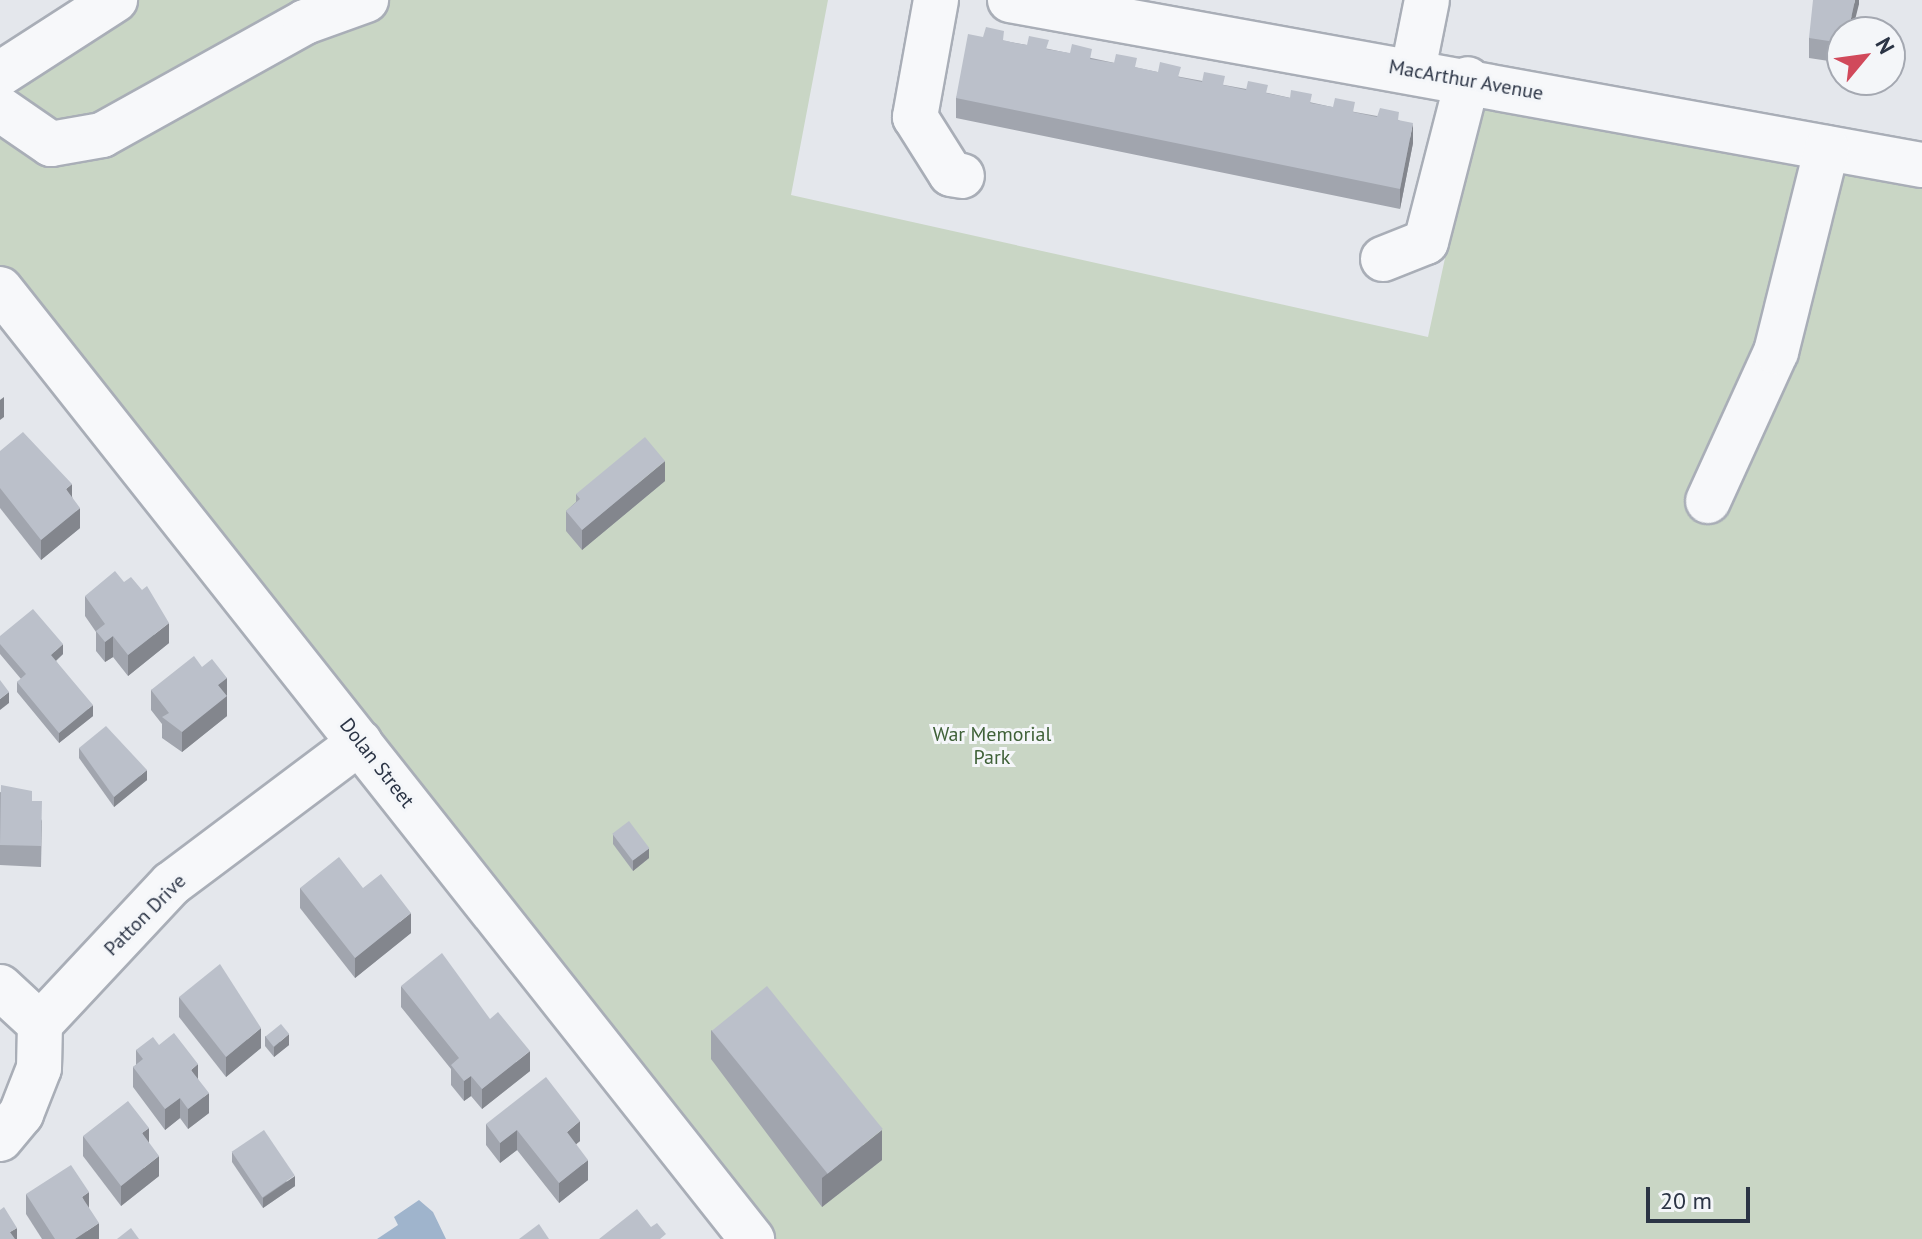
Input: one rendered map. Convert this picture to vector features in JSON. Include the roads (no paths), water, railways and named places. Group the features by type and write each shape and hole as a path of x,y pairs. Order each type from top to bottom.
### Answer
{"street":[{"path":"0,74 115,0"},
{"path":"0,109 51,144 102,135 305,22 366,0"},
{"path":"936,0 915,117 951,174 962,176"},
{"name":"MacArthur Avenue","path":"1010,0 1468,79 1922,165"},
{"path":"1413,70 1427,0"},
{"path":"1383,259 1426,242 1468,79"},
{"path":"1708,501 1776,352 1827,148"},
{"name":"Dolan Street","path":"0,289 752,1239"},
{"name":"Patton Drive","path":"40,1024 171,884 360,742"},
{"path":"0,987 40,1024 39,1068 21,1114 0,1139"}],"water":[{"path":"419,1200 433,1212 446,1239 377,1239 398,1225 394,1217"}],"park label":[{"name":"War Memorial Park","path":"992,746"}]}
